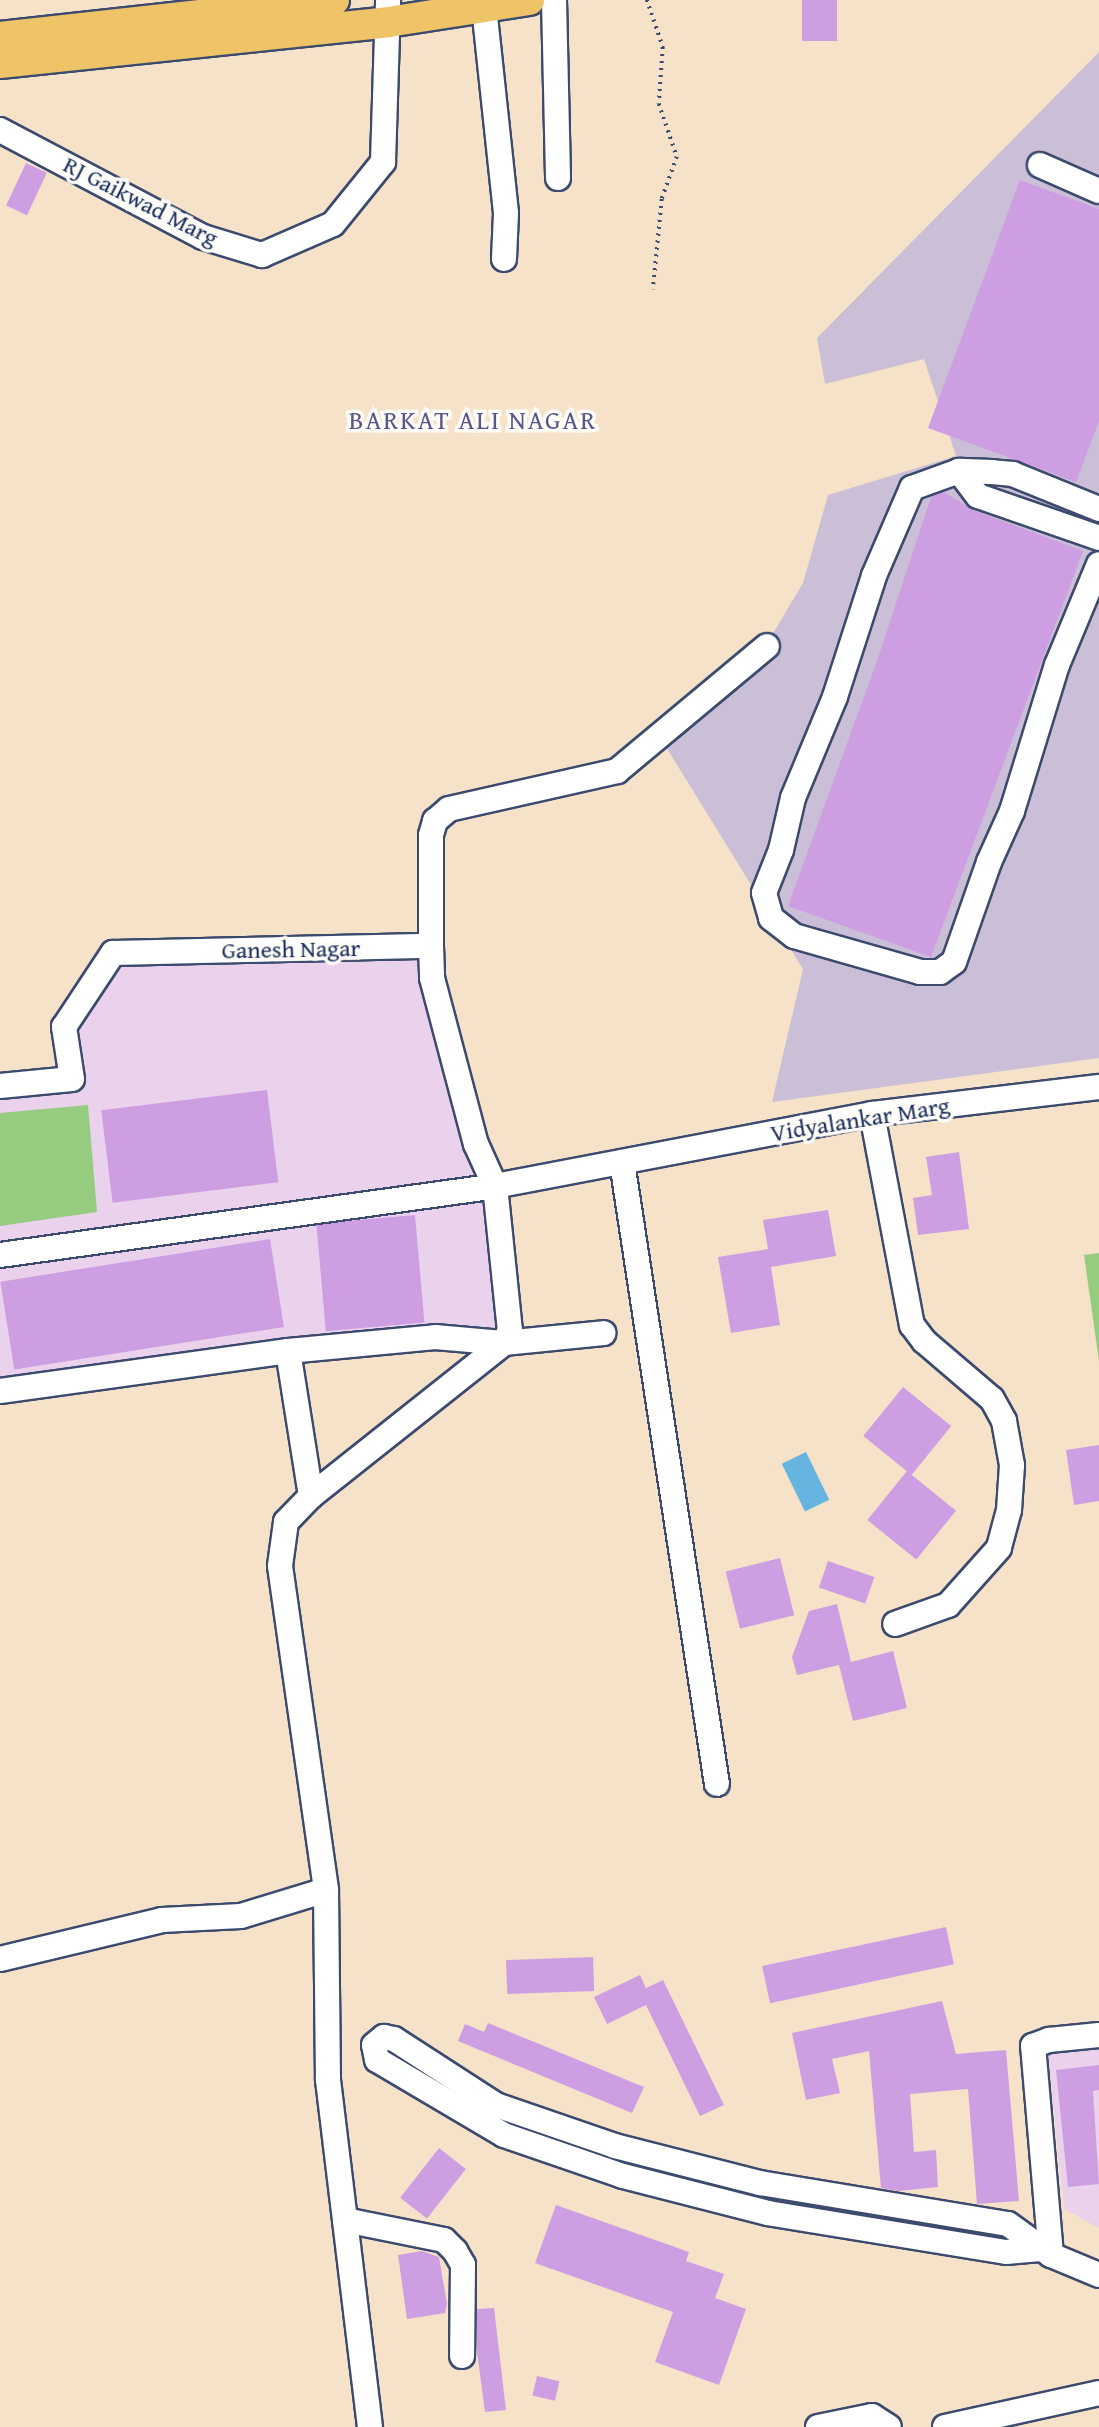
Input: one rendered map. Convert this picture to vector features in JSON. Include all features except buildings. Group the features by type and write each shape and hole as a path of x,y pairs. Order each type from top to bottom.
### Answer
{"main road":[{"path":"0,37 334,0"},
{"path":"0,64 388,11 484,7 529,0"}],"street":[{"path":"554,0 558,178"},
{"path":"484,7 506,213 504,259"},
{"name":"RJ Gaikwad Marg","path":"0,130 203,237 262,255 332,224 383,162 388,11"},
{"path":"1040,165 1099,191"},
{"path":"958,471 978,496 1099,538"},
{"path":"1099,509 1013,474 958,471 912,488 874,576 835,697 793,798 781,850 764,893 771,918 794,936 920,972 940,972 954,962 989,862 1012,811 1057,665 1099,564"},
{"path":"370,2427 328,2080 326,1890 280,1566 286,1522 311,1496 504,1343 512,1318 495,1186 477,1143 432,978 435,821 449,809 617,771 767,646"},
{"name":"Ganesh Nagar","path":"0,1086 72,1079 64,1027 113,953 431,946"},
{"name":"Vidyalankar Marg","path":"0,1255 495,1186 872,1114 1099,1087"},
{"path":"872,1114 912,1325 992,1399 1004,1421 1012,1465 1009,1510 999,1549 948,1605 895,1624"},
{"path":"622,1162 717,1784"},
{"path":"0,1391 288,1351 435,1337 504,1343 604,1333"},
{"path":"288,1351 311,1496"},
{"path":"0,1959 162,1920 241,1916 326,1890"},
{"path":"1045,2252 1033,2046 1049,2040 1099,2035"},
{"path":"1045,2252 1006,2252 768,2213 664,2186 504,2135 377,2060 374,2045 384,2037 394,2039 496,2105 674,2161 760,2183 1008,2224 1024,2231 1045,2252 1099,2275"},
{"path":"664,2186 674,2161"},
{"path":"345,2220 444,2240 455,2251 463,2264 462,2356"},
{"path":"945,2427 1099,2393"},
{"path":"818,2427 872,2416 889,2427"}],"path":[{"path":"647,0 663,47 659,104 677,157 662,200 653,290"}],"shaded area":[{"path":"1099,52 1099,1058 772,1102 803,969 666,747 664,731 750,663 775,630 803,583 828,495 956,456 924,359 825,384 817,338"},
{"path":"113,953 269,962 422,957 512,1318 510,1330 0,1403 0,1086 72,1079 64,1027"},
{"path":"1099,2047 1099,2228 1064,2209 1048,2053"}],"green space":[{"path":"88,1105 97,1212 0,1226 0,1113"},
{"path":"1099,1253 1099,1361 1084,1255"}],"water":[{"path":"806,1452 829,1500 805,1511 782,1464"}],"district":[{"name":"BARKAT ALI NAGAR","path":"473,420"}]}
